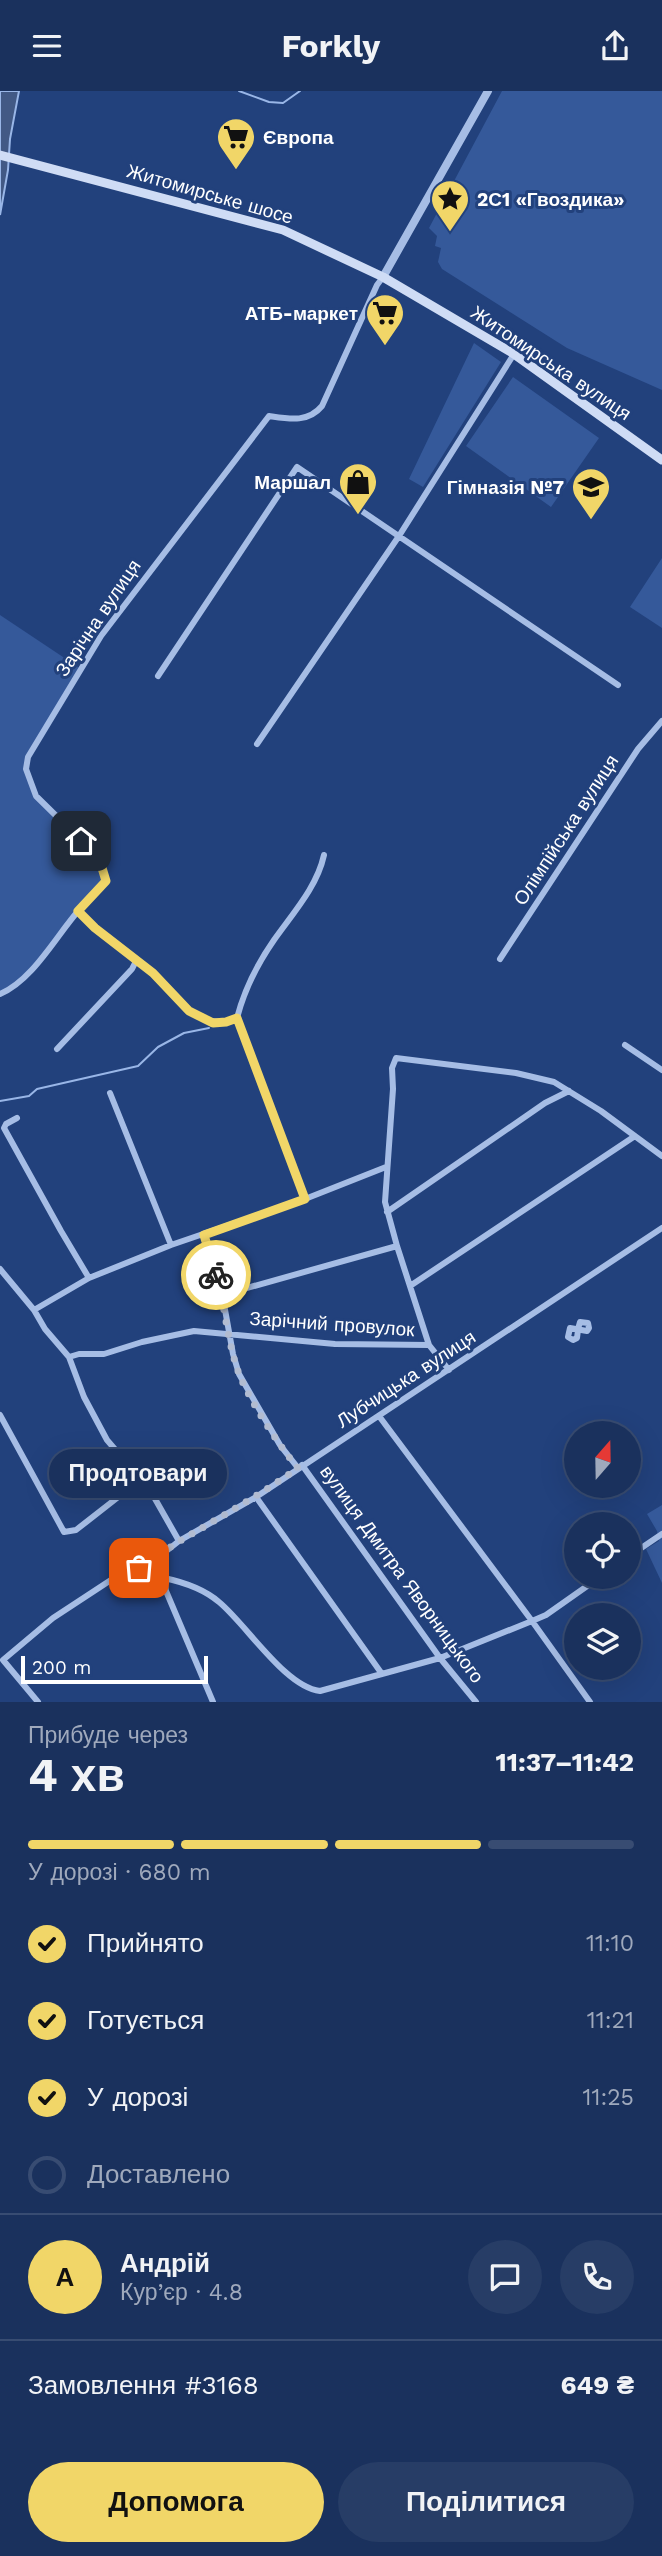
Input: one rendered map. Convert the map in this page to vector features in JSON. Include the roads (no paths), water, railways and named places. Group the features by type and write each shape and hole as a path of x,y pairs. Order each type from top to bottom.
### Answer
{"main road":[{"name":"Житомирське шосе","path":"0,155 283,230 383,277"},
{"name":"Житомирська вулиця","path":"383,277 514,354 662,460"}],"street":[{"path":"383,277 488,91"},
{"name":"Зарічна вулиця","path":"0,993 23,978 106,881 99,858 36,796 26,769 28,757 101,636 269,416 305,418 312,416 322,406 383,277"},
{"path":"257,744 399,536 514,354"},
{"path":"158,676 297,467 618,685"},
{"name":"Олімпійська вулиця","path":"500,959 638,749 662,721"},
{"path":"305,1199 237,1018 242,998 272,943 310,889 324,855"},
{"path":"78,911 95,928 153,973 189,1011 213,1023 237,1018"},
{"path":"57,1049 132,969 136,961"},
{"path":"625,1045 662,1070"},
{"path":"449,1370 429,1345 387,1212 385,1190 393,1089 392,1068 397,1058 535,1076 569,1091 662,1156"},
{"path":"387,1212 545,1104 569,1091"},
{"path":"110,1093 171,1245"},
{"path":"17,1118 6,1123 2,1129 89,1277"},
{"path":"410,1286 635,1136"},
{"path":"34,1310 89,1277 386,1167"},
{"name":"Лубчицька вулиця","path":"38,1702 3,1660 64,1611 117,1576 139,1568 179,1541 256,1497 662,1228"},
{"name":"вулиця Дмитра Яворницького","path":"204,1235 222,1295 239,1374 280,1445 300,1466 440,1658 476,1702"},
{"path":"222,1295 397,1246"},
{"path":"0,1269 69,1357 84,1397 107,1440 150,1490 179,1541"},
{"name":"Зарічний провулок","path":"69,1357 79,1354 104,1354 173,1334 194,1331 335,1344 429,1345"},
{"path":"0,1415 64,1532 76,1529 140,1480"},
{"path":"379,1416 590,1702"},
{"path":"256,1497 382,1674"},
{"path":"641,1548 662,1534"},
{"path":"162,1554 166,1591 213,1702"},
{"path":"164,1579 199,1590 219,1601 259,1646 310,1690 320,1691 440,1658 546,1615 583,1589"}],"waterway":[{"path":"239,91 269,102 283,103 300,91"},
{"path":"0,1101 29,1096 37,1089 138,1066 158,1047 184,1033 209,1028"}],"place":[{"name":"Європа","path":"236,171"},
{"name":"2С1 «Гвоздика»","path":"450,233"},
{"name":"АТБ-маркет","path":"385,347"},
{"name":"Маршал","path":"358,516"},
{"name":"Гімназія №7","path":"591,521"},
{"name":"Продтовари","path":"139,1568"}]}
